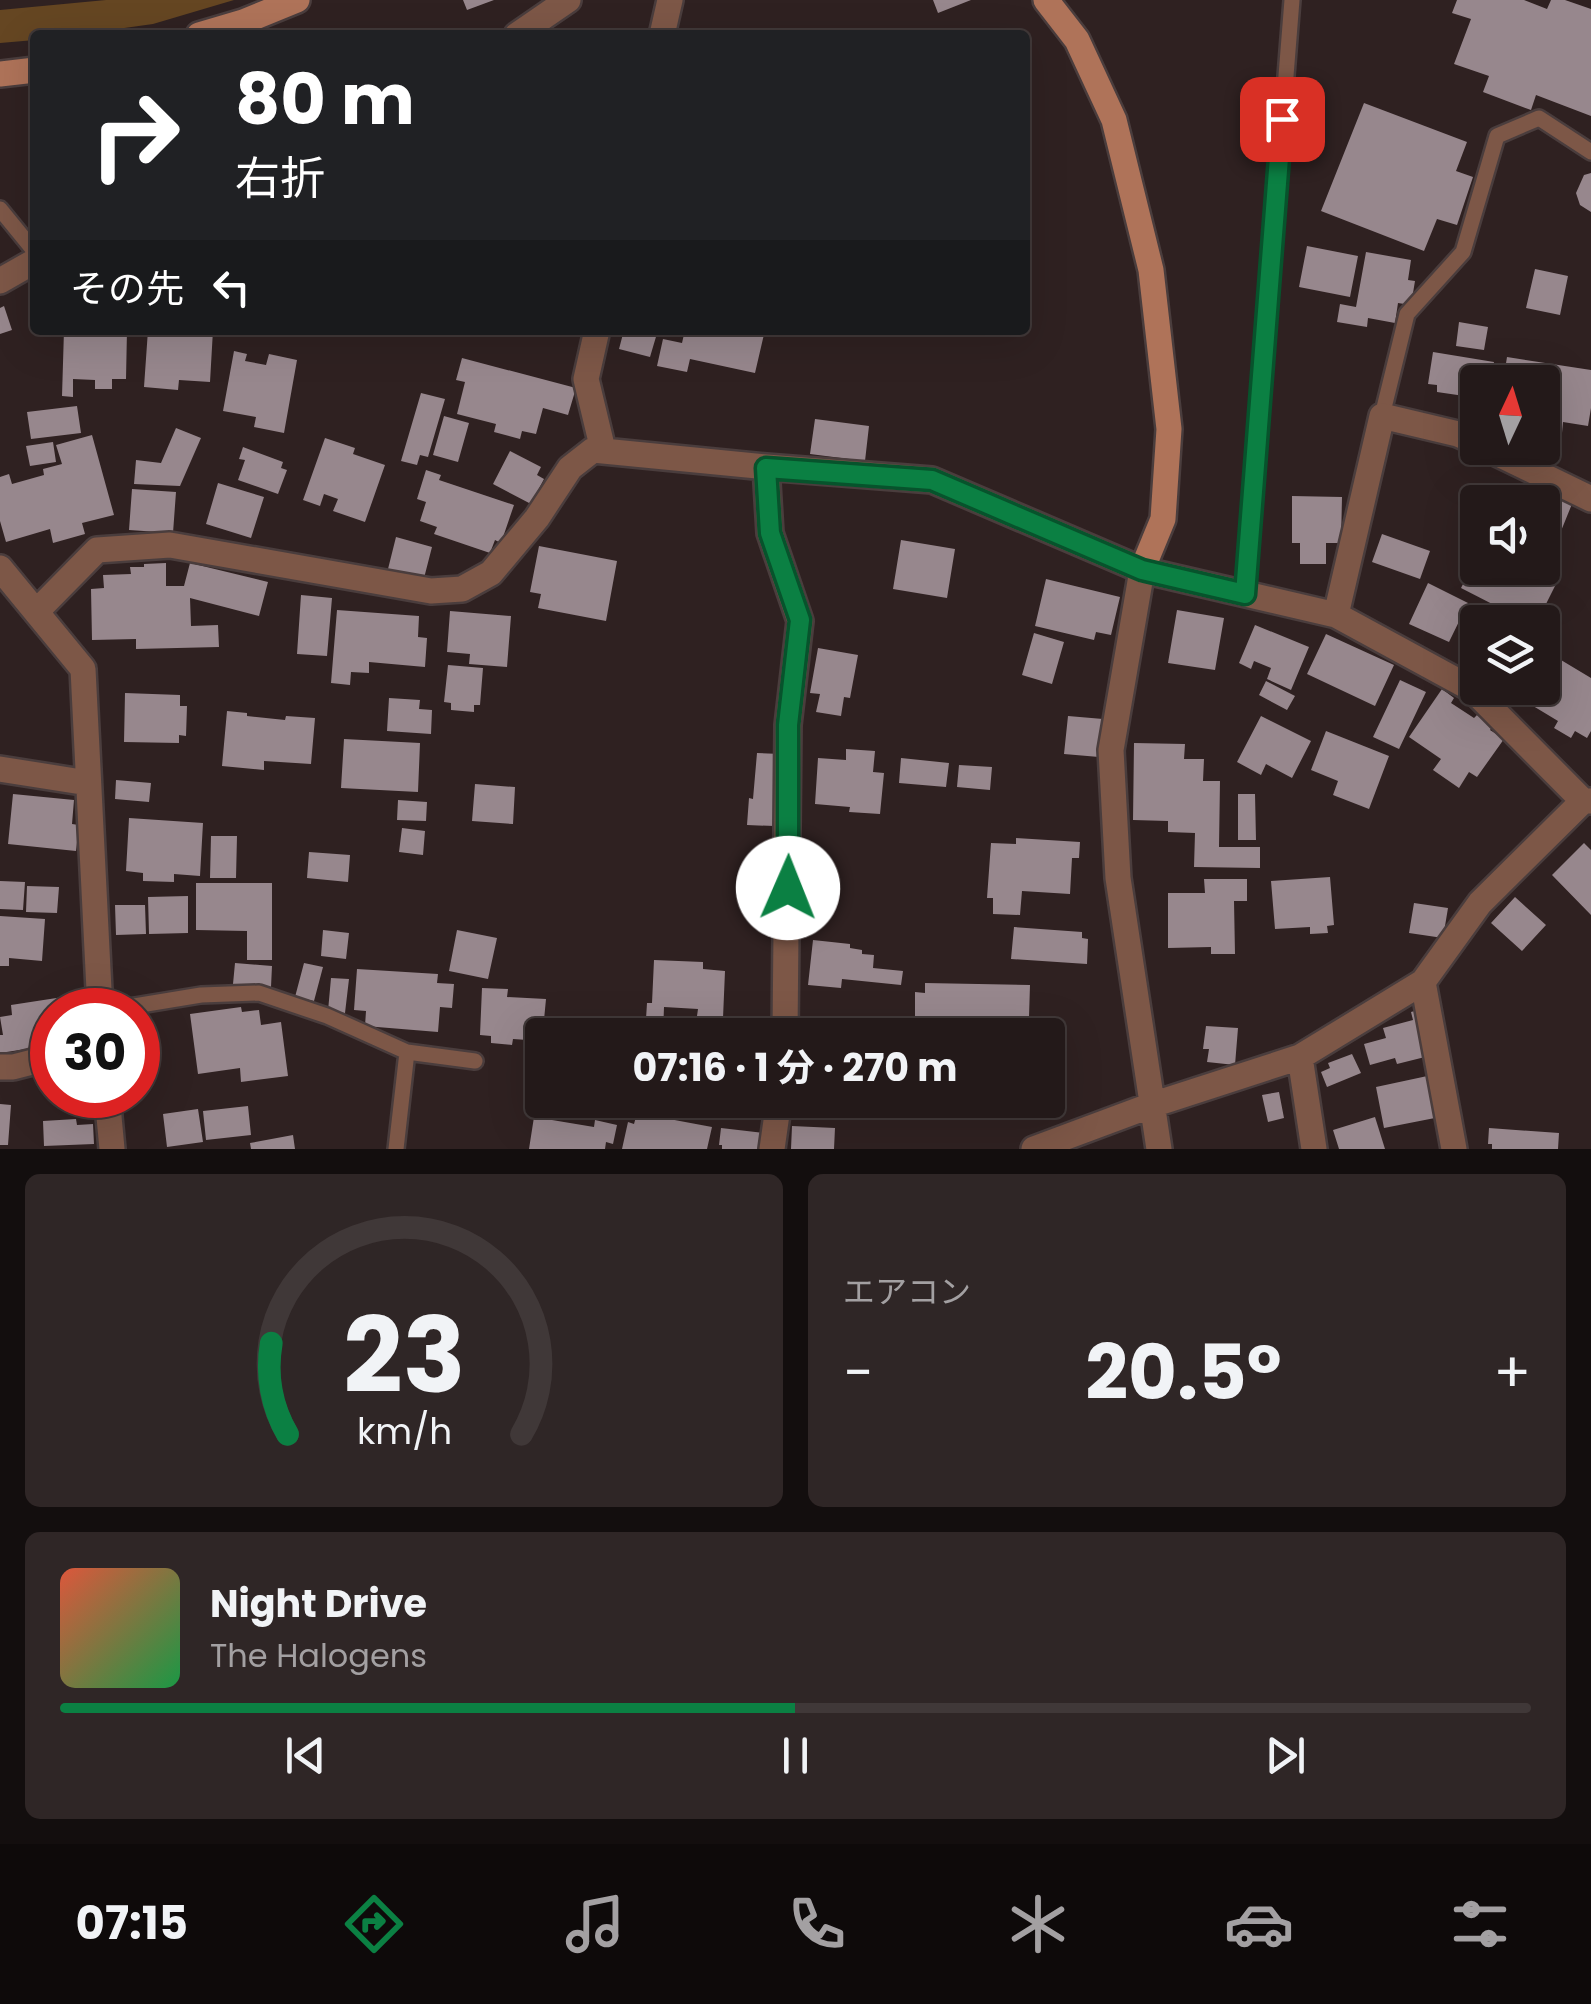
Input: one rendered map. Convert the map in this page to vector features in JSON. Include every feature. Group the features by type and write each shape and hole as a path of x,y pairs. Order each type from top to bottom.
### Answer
{"street":[{"path":"216,30 297,0"},
{"path":"524,30 568,0"},
{"path":"663,30 670,0"},
{"path":"1046,0 1078,40 1114,120 1152,270 1169,429 1163,518 1142,570 1111,750 1118,878 1159,1149"},
{"path":"0,74 30,71"},
{"path":"0,281 30,264"},
{"path":"596,335 586,379 602,450"},
{"path":"1336,615 1382,416 1460,435"},
{"path":"36,612 97,550 170,545 431,591 462,589 491,572 537,518 570,468 593,450 932,480 1142,570 1336,615 1472,688 1587,801 1480,903 1423,982 1300,1057 1152,1105 1034,1149"},
{"path":"1521,465 1591,499"},
{"path":"766,468 770,533 800,620 788,725 785,1018"},
{"path":"0,568 83,668 99,988"},
{"path":"0,769 88,782"},
{"path":"1423,982 1454,1149"},
{"path":"1300,1057 1314,1149"},
{"path":"0,1067 30,1063"},
{"path":"109,1118 112,1149"},
{"path":"772,1149 776,1118"}],"lane":[{"path":"1245,594 1292,0"},
{"path":"1382,416 1408,314 1463,252 1497,136 1539,118 1591,152"},
{"path":"0,209 30,246"},
{"path":"160,1002 260,992 327,1016 407,1052 476,1061"},
{"path":"396,1149 407,1052"}],"shaded area":[{"path":"106,0 234,0 153,24 110,30 30,30 30,40 0,43 0,10"}],"building":[{"path":"463,0 494,0 467,10"},
{"path":"933,0 971,0 938,13"},
{"path":"1457,0 1524,0 1547,9 1551,0 1565,0 1591,9 1591,116 1536,95 1531,110 1483,92 1489,76 1454,64 1471,19 1452,13"},
{"path":"1364,103 1467,142 1456,171 1473,177 1457,225 1437,219 1424,251 1321,211"},
{"path":"1591,173 1591,212 1580,205 1576,193 1584,175"},
{"path":"1307,246 1358,256 1350,297 1299,287"},
{"path":"1366,252 1411,260 1408,280 1415,281 1411,305 1398,303 1395,323 1368,318 1367,327 1337,322 1340,304 1356,307"},
{"path":"1535,269 1568,276 1560,315 1526,308"},
{"path":"4,306 12,330 0,334 0,308"},
{"path":"1459,322 1488,327 1484,350 1456,346"},
{"path":"64,335 127,335 126,379 112,379 112,389 95,389 95,380 73,379 73,397 62,396"},
{"path":"148,335 213,335 210,382 179,380 178,390 144,387"},
{"path":"623,335 657,335 650,357 619,349"},
{"path":"684,335 764,335 755,373 690,359 687,372 657,366 663,339 682,343"},
{"path":"234,351 247,354 245,361 266,365 269,354 297,360 284,433 254,427 256,417 223,411"},
{"path":"1433,352 1494,362 1460,365 1460,395 1437,392 1437,385 1428,384"},
{"path":"1507,357 1559,365 1506,365"},
{"path":"462,358 576,388 568,415 543,408 536,434 522,431 520,439 494,432 496,424 457,414 465,382 456,380"},
{"path":"1560,365 1591,370 1588,426 1563,422 1562,433"},
{"path":"421,393 445,399 428,457 420,455 417,465 401,461"},
{"path":"77,406 81,433 31,439 27,412"},
{"path":"444,416 469,423 458,462 433,455"},
{"path":"815,419 869,426 865,461 810,454"},
{"path":"176,428 201,438 180,486 134,484 136,460 161,463"},
{"path":"92,435 114,515 82,523 85,534 53,543 50,529 6,542 0,521 0,477 9,474 12,484 44,475 43,469 62,464 56,445"},
{"path":"325,438 355,448 353,454 385,465 365,522 333,511 338,499 324,494 320,506 303,500"},
{"path":"53,442 56,462 30,466 26,446"},
{"path":"243,447 283,462 281,468 287,470 278,494 238,480 245,460 239,459"},
{"path":"510,451 541,467 537,475 544,479 531,504 493,484"},
{"path":"426,470 441,475 439,480 514,505 501,543 495,540 490,553 434,534 437,527 420,521 426,502 417,499"},
{"path":"218,483 264,497 251,538 206,524"},
{"path":"132,489 176,492 173,533 129,530"},
{"path":"1560,494 1574,499 1560,534"},
{"path":"1292,496 1342,497 1341,543 1326,543 1326,564 1300,564 1300,543 1292,543"},
{"path":"1382,534 1430,551 1420,579 1372,562"},
{"path":"396,537 432,547 423,582 387,573"},
{"path":"901,540 955,549 947,598 893,589"},
{"path":"539,546 617,561 606,621 538,608 541,594 530,592"},
{"path":"166,563 166,586 184,586 190,563 268,582 259,616 190,598 191,626 218,625 219,647 136,649 136,639 92,640 91,589 104,588 103,575 131,574 130,567"},
{"path":"1046,579 1120,597 1111,635 1096,632 1094,640 1035,626"},
{"path":"1428,583 1468,603 1460,605 1460,619 1449,642 1409,624"},
{"path":"1556,585 1546,605 1494,605 1461,588"},
{"path":"301,595 332,598 327,656 297,654"},
{"path":"337,610 419,616 418,637 427,638 425,667 369,662 369,673 351,672 350,685 331,683"},
{"path":"1177,610 1224,618 1215,670 1168,663"},
{"path":"450,611 511,616 507,667 469,664 470,654 447,652"},
{"path":"1255,625 1309,647 1291,690 1267,679 1271,668 1254,661 1251,669 1239,663"},
{"path":"1034,633 1064,642 1052,684 1022,675"},
{"path":"1326,634 1394,665 1375,706 1307,674"},
{"path":"818,648 858,655 850,698 844,697 841,716 816,712 820,694 810,693"},
{"path":"1560,659 1591,678 1591,731 1587,738 1575,731 1571,738 1554,728 1558,721 1531,705 1560,705"},
{"path":"448,665 483,668 480,705 474,705 474,712 451,710 451,703 444,702"},
{"path":"1400,680 1426,692 1399,749 1373,737"},
{"path":"1266,681 1295,696 1287,710 1259,695"},
{"path":"1442,689 1454,698 1451,703 1474,718 1477,715 1504,739 1477,777 1469,772 1459,788 1433,770 1441,759 1409,737"},
{"path":"125,693 180,695 180,706 187,706 186,736 179,735 179,743 124,742"},
{"path":"389,698 420,700 419,709 432,710 431,734 387,731"},
{"path":"227,711 285,720 286,716 315,718 311,764 264,761 264,770 222,766"},
{"path":"1068,716 1103,719 1099,757 1064,754"},
{"path":"1261,716 1311,741 1292,778 1266,764 1261,775 1237,762"},
{"path":"1326,731 1389,756 1369,809 1333,795 1338,781 1311,770"},
{"path":"344,739 420,743 418,792 341,788"},
{"path":"1134,743 1185,744 1184,759 1204,759 1203,781 1220,781 1219,847 1260,847 1260,868 1194,867 1195,833 1168,832 1168,821 1133,820"},
{"path":"846,749 875,751 873,772 884,773 880,814 815,804 818,758 846,760"},
{"path":"757,753 780,754 774,826 747,825"},
{"path":"901,758 949,763 946,787 899,783"},
{"path":"959,765 992,767 990,790 957,787"},
{"path":"116,780 151,783 149,802 115,799"},
{"path":"475,784 515,787 513,824 472,821"},
{"path":"13,794 74,800 72,824 79,825 76,851 8,844"},
{"path":"1238,794 1255,794 1256,840 1238,840"},
{"path":"398,800 427,802 426,821 397,820"},
{"path":"129,818 203,823 200,876 174,874 174,882 143,881 143,873 126,871"},
{"path":"402,828 425,831 423,855 399,852"},
{"path":"211,836 237,836 236,878 210,878"},
{"path":"1016,838 1080,842 1079,858 1072,858 1070,894 1022,891 1020,915 993,914 993,898 987,898 991,843 1016,844"},
{"path":"1584,843 1591,850 1591,915 1552,875"},
{"path":"309,852 350,855 348,882 307,878"},
{"path":"1330,877 1334,925 1327,926 1328,933 1310,934 1310,927 1275,929 1271,881"},
{"path":"1204,879 1247,879 1247,901 1234,901 1235,954 1211,954 1211,947 1168,948 1168,893 1205,893"},
{"path":"0,881 25,882 23,910 0,909"},
{"path":"196,883 272,883 272,960 247,960 247,931 196,930"},
{"path":"27,886 59,887 57,913 26,912"},
{"path":"188,896 188,933 149,934 148,897"},
{"path":"1515,897 1546,925 1522,951 1491,923"},
{"path":"1414,903 1448,908 1443,938 1409,933"},
{"path":"115,905 145,905 146,934 116,935"},
{"path":"0,916 45,919 42,961 9,958 9,966 0,966"},
{"path":"1014,927 1082,932 1082,938 1088,939 1087,964 1011,959"},
{"path":"323,930 349,933 346,959 321,956"},
{"path":"457,930 497,938 488,979 449,971"},
{"path":"813,940 850,944 850,948 862,950 862,954 874,955 873,968 903,971 901,985 842,979 841,988 808,985"},
{"path":"654,960 703,962 703,969 725,971 723,1018 697,1016 698,1009 664,1007 664,1018 646,1018 647,1003 652,1003"},
{"path":"235,963 272,966 271,987 233,984"},
{"path":"304,963 323,967 314,1001 295,997"},
{"path":"357,969 438,974 437,983 454,984 452,1008 440,1007 438,1032 365,1026 366,1011 354,1010"},
{"path":"331,978 349,979 345,1013 328,1011"},
{"path":"925,983 1030,985 1029,1017 915,1018 915,992 925,993"},
{"path":"482,988 508,989 507,997 546,999 544,1018 525,1018 525,1040 513,1039 512,1045 491,1043 491,1036 480,1035"},
{"path":"30,1002 30,1048 0,1053 0,1017 12,1015 11,1005"},
{"path":"241,1007 242,1012 259,1010 261,1025 281,1022 288,1076 241,1082 240,1068 198,1074 190,1014"},
{"path":"1418,1010 1429,1056 1397,1064 1395,1058 1370,1065 1364,1044 1386,1038 1383,1028 1413,1020 1411,1012"},
{"path":"1206,1026 1238,1028 1235,1065 1207,1062 1209,1049 1203,1049"},
{"path":"1352,1054 1361,1073 1327,1087 1321,1072 1330,1068 1328,1063"},
{"path":"1432,1075 1440,1117 1384,1128 1376,1087"},
{"path":"1279,1092 1284,1118 1268,1122 1262,1095"},
{"path":"0,1104 11,1105 8,1145 0,1145"},
{"path":"248,1106 251,1135 206,1140 203,1111"},
{"path":"198,1109 203,1142 167,1147 163,1114"},
{"path":"1375,1117 1385,1149 1339,1149 1333,1130"},
{"path":"534,1118 594,1127 595,1120 617,1125 613,1144 606,1142 605,1149 529,1149"},
{"path":"636,1118 664,1118 712,1127 707,1149 622,1149 628,1122 634,1124"},
{"path":"76,1119 77,1125 93,1124 94,1144 44,1146 43,1121"},
{"path":"792,1126 835,1128 834,1149 791,1149"},
{"path":"721,1128 764,1133 762,1149 722,1149"},
{"path":"1489,1128 1559,1133 1558,1149 1492,1149 1492,1144 1488,1144"},
{"path":"293,1135 295,1149 251,1149 250,1143"}],"route":[{"path":"788,888 788,725 800,620 770,533 766,468 932,480 1142,570 1245,594 1282,119"}]}
